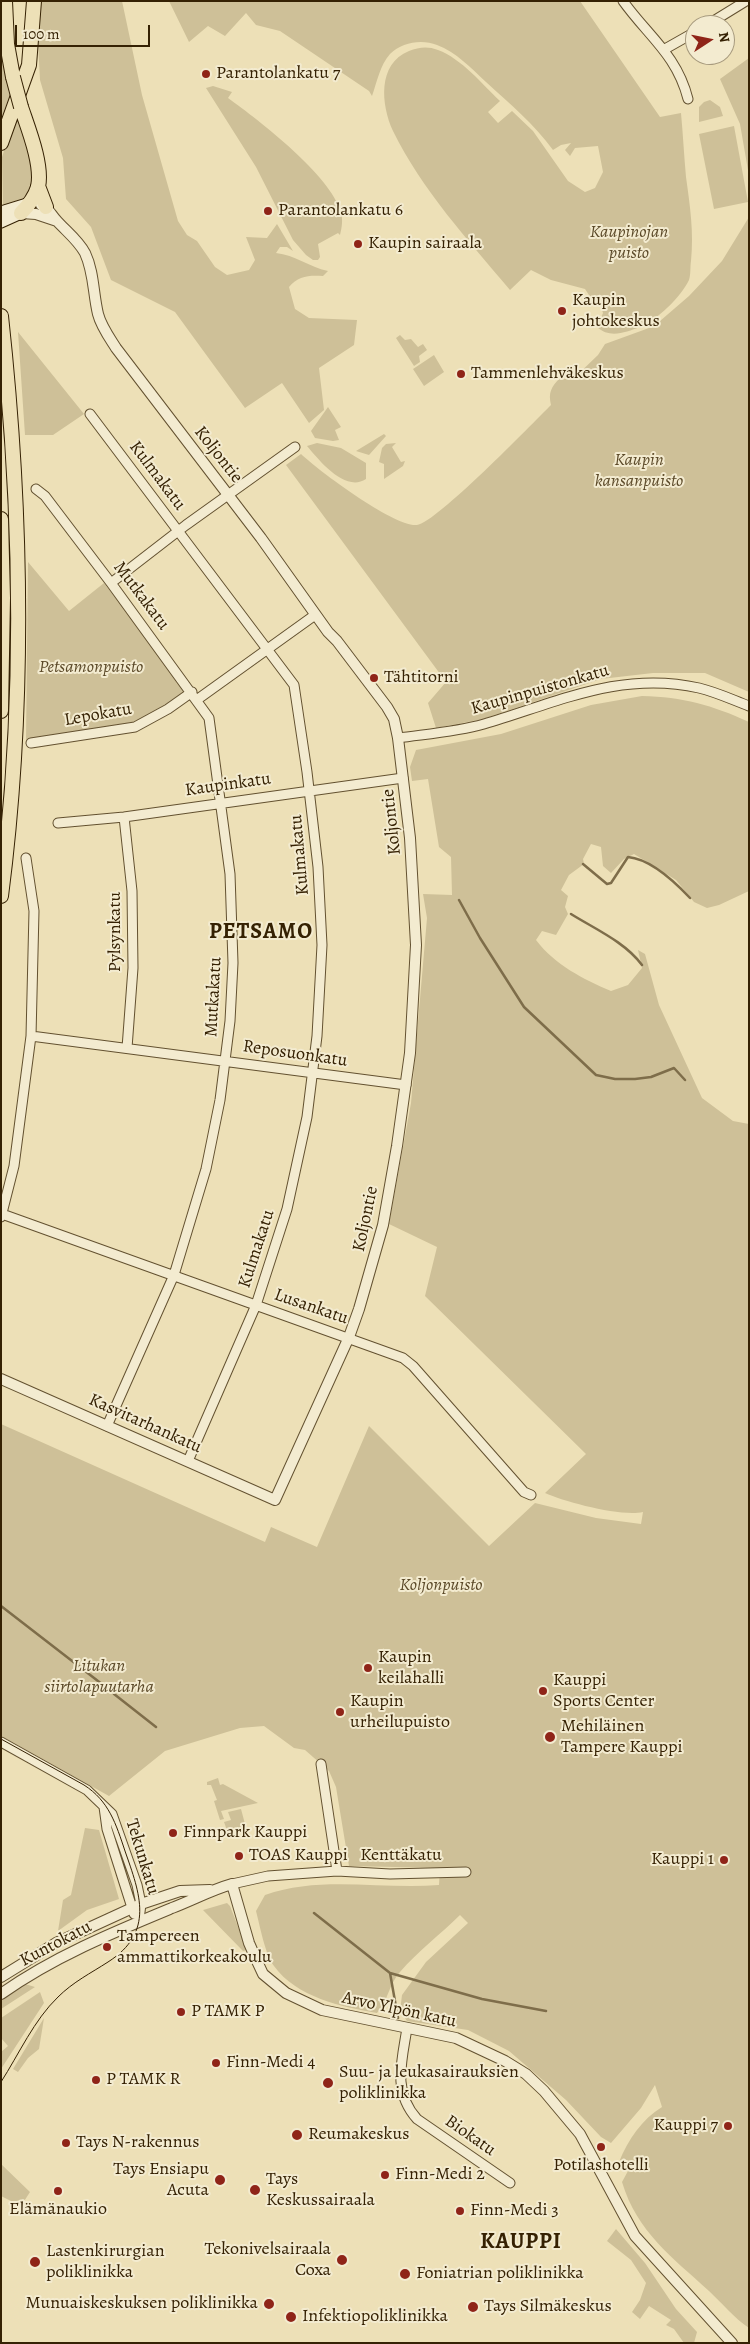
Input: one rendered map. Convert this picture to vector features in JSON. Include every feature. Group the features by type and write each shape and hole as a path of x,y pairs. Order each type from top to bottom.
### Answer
{"highway":[{"path":"4,1 7,44 13,77 38,166 38,186 43,211"},
{"path":"1,143 28,65 34,1"},
{"path":"20,209 38,186"},
{"path":"1,316 16,480 19,578 15,752 1,896"},
{"path":"1,519 3,598 1,711"}],"main road":[{"path":"1,212 20,209"},
{"path":"1,222 20,209"}],"street":[{"path":"623,1 665,49 684,83 688,99"},
{"path":"723,15 746,1"},
{"path":"665,49 685,38"},
{"path":"20,209 43,211"},
{"name":"Koljontie","path":"43,211 57,221 76,240 84,253 92,273 98,314 103,327 138,378 300,590 315,615 387,707 394,719 398,738 413,872 416,945 413,1019 406,1085 383,1225 366,1287 349,1337 272,1502"},
{"name":"Kulmakatu","path":"90,414 296,690 318,867 322,945 317,1036 307,1115 287,1209 256,1305 188,1461"},
{"path":"111,582 228,494 295,447"},
{"name":"Mutkakatu","path":"36,489 44,496 111,582 195,696 209,718 222,803 232,903 233,963 226,1061 206,1170 174,1275 107,1426"},
{"name":"Lepokatu","path":"32,743 135,727 195,696 315,615"},
{"name":"Kaupinpuistonkatu","path":"398,738 482,724 581,692 624,684 654,683 700,688 749,706"},
{"name":"Kaupinkatu","path":"58,823 124,817 403,778"},
{"name":"Pylsynkatu","path":"124,817 132,890 133,958 127,1048"},
{"path":"2,1215 14,1166 31,1036 34,911 26,858"},
{"name":"Reposuonkatu","path":"31,1036 406,1085"},
{"name":"Lusankatu","path":"2,1215 174,1275 333,1334 349,1337 397,1356 413,1366 524,1492 531,1495"},
{"name":"Kasvitarhankatu","path":"1,1379 188,1461 272,1502"},
{"name":"Tekunkatu","path":"1,1742 87,1790 112,1814 137,1885 136,1906 139,1920"},
{"path":"322,1764 337,1871"},
{"name":"Kenttäkatu","path":"337,1871 390,1874 466,1872"},
{"name":"Kuntokatu","path":"1,1994 40,1970 139,1920 191,1901 211,1890 268,1876 337,1871"},
{"name":"Arvo Ylpön katu","path":"232,1884 249,1943 263,1974 272,1983 300,2001 322,2010 456,2038 526,2074 544,2091 580,2134 635,2236 732,2343"},
{"name":"Kuntokatu","path":"1,1977 56,1943 136,1906 180,1891 211,1890"},
{"name":"Biokatu","path":"407,2028 400,2080 410,2110 417,2119 510,2184"}],"green space":[{"path":"38,1 122,1 142,95 178,221 187,235 197,241 215,267 227,275 249,270 255,260 246,237 267,238 277,224 293,251 287,247 280,247 276,253 328,271 323,276 300,278 289,287 295,309 309,318 357,320 354,345 319,368 324,410 309,423 282,383 245,408 175,312 111,280 91,227 66,199 63,158 40,80 37,24"},
{"name":"Kaupinojan puisto","path":"169,1 580,1 660,117 681,113 692,229 689,280 661,314 647,324 629,331 613,334 602,331 597,327 603,313 599,301 591,298 585,289 551,280 531,270 510,290 432,194 393,131 384,98 384,86 391,65 409,51 424,48 438,50 455,59 500,101 488,112 498,123 512,111 533,131 568,181 585,192 595,188 603,172 598,146 575,148 570,156 565,150 571,143 561,145 553,150 513,106 469,66 451,52 437,45 419,42 406,44 395,50 384,63 372,96 369,91 280,31 256,25 246,13 225,36 208,26 189,42"},
{"path":"1,29 13,100 1,130"},
{"path":"749,58 749,176 740,124 720,79"},
{"path":"213,86 232,92 228,98 275,134 309,166 334,197 342,215 340,235 338,233 318,244 320,257 318,260 313,260 306,255 293,240 256,167 206,88"},
{"path":"710,100 720,107 723,116 699,122 699,107 704,102"},
{"path":"17,111 35,174 34,185 23,198 3,206 2,157"},
{"path":"734,126 748,202 714,209 699,134"},
{"name":"Kaupin kansanpuisto","path":"749,217 749,692 705,673 653,673 601,679 483,719 436,728 428,703 446,682 286,465 301,454 323,473 357,497 392,517 417,525 427,520 463,491 551,405 551,390 560,378 572,380 598,355 605,344 649,328 689,296 722,261"},
{"path":"18,332 84,414 53,435 25,435"},
{"path":"400,335 405,340 411,339 418,347 423,344 427,350 419,356 420,362 414,366 396,338"},
{"path":"434,355 444,372 424,386 413,369"},
{"path":"328,407 341,427 335,430 339,440 315,438 311,431"},
{"path":"384,434 386,436 369,455 356,451"},
{"path":"317,443 341,448 366,463 366,479 350,482 333,473 307,446"},
{"path":"396,443 392,447 401,462 405,461 403,466 384,479 384,464 379,462 382,448 386,444"},
{"name":"Petsamonpuisto","path":"28,562 69,611 104,583 188,692 152,714 133,722 26,740"},
{"path":"642,696 671,698 697,703 749,722 749,891 719,905 707,908 694,902 676,880 634,854 624,859 611,873 603,866 601,847 591,844 583,859 584,864 569,875 561,890 568,896 565,907 568,914 556,935 542,931 536,940 561,964 611,991 628,985 642,968 638,950 645,954 659,1005 702,1098 733,1121 749,1124 749,2328 657,2242 637,2215 622,2182 628,2171 619,2162 627,2146 642,2124 662,2107 655,2085 641,2108 611,2143 601,2137 566,2100 509,2051 468,2030 407,2021 400,2011 402,1995 426,1962 468,1923 460,1915 400,1972 377,2013 335,2004 307,1993 283,1977 274,1966 265,1947 256,1911 265,1895 286,1889 330,1884 439,1885 440,1868 349,1866 336,1787 329,1771 305,1750 294,1748 264,1726 240,1728 165,1751 109,1796 1,1736 1,1424 265,1542 271,1527 317,1547 369,1426 489,1546 535,1503 596,1518 641,1524 643,1512 608,1511 545,1493 586,1454 425,1296 437,1247 389,1224 411,1103 427,918 423,894 452,895 451,857 439,847 428,779 412,781 410,767 416,750 501,734 591,705"},
{"path":"218,1778 220,1785 223,1784 258,1803 221,1811 224,1819 220,1820 214,1801 217,1800 211,1785 207,1785 207,1782"},
{"path":"241,1809 245,1824 241,1825 242,1830 228,1833 224,1822 231,1820 228,1812"},
{"path":"85,1828 99,1830 119,1899 87,1910 58,1931 63,1900 71,1895"},
{"path":"227,1903 230,1906 247,1950 243,1951 203,1910"},
{"path":"25,1984 35,1987 1,2009 1,2001"},
{"path":"40,1992 44,2003 1,2069 1,2052 8,2046 1,2038 1,2018"},
{"path":"44,2018 39,2049 28,2058 18,2072 13,2069"},
{"path":"1,2164 30,2192 21,2206 1,2196"},
{"path":"616,2229 645,2263 676,2309 697,2332 694,2343 684,2343 674,2329 666,2325 671,2320 649,2306 640,2319 632,2312 640,2300 646,2283 631,2260 607,2241"}],"waterway":[{"path":"583,864 607,884 611,883 628,857 636,859 662,872 690,898"},
{"path":"459,900 480,938 524,1007 596,1075 615,1079 635,1079 651,1077 674,1068 685,1080"},
{"path":"571,914 627,949 642,965"},
{"path":"1,1606 107,1688"},
{"path":"114,1694 156,1727"},
{"path":"314,1913 390,1973 482,1999 546,2011"},
{"path":"390,1973 398,2018"}],"tram line":[{"path":"1,1739 84,1785 100,1798 106,1806 118,1832 135,1882 140,1911 138,1925 133,1938 123,1950 70,1987 49,2006 1,2082"}],"place":[{"name":"Parantolankatu 7","path":"206,74"},
{"name":"Parantolankatu 6","path":"268,211"},
{"name":"Kaupin sairaala","path":"358,244"},
{"name":"Kaupin johtokeskus","path":"562,311"},
{"name":"Tammenlehväkeskus","path":"461,374"},
{"name":"Tähtitorni","path":"374,678"},
{"name":"Kaupin keilahalli","path":"368,1668"},
{"name":"Kauppi Sports Center","path":"543,1691"},
{"name":"Kaupin urheilupuisto","path":"340,1712"},
{"name":"Mehiläinen Tampere Kauppi","path":"550,1737"},
{"name":"Finnpark Kauppi","path":"173,1833"},
{"name":"TOAS Kauppi","path":"239,1856"},
{"name":"Kauppi 1","path":"724,1860"},
{"name":"Tampereen ammattikorkeakoulu","path":"107,1947"},
{"name":"P TAMK P","path":"181,2012"},
{"name":"Finn-Medi 4","path":"216,2063"},
{"name":"P TAMK R","path":"96,2080"},
{"name":"Suu- ja leukasairauksien poliklinikka","path":"328,2083"},
{"name":"Kauppi 7","path":"728,2126"},
{"name":"Reumakeskus","path":"297,2135"},
{"name":"Tays N-rakennus","path":"66,2143"},
{"name":"Potilashotelli","path":"601,2147"},
{"name":"Finn-Medi 2","path":"385,2175"},
{"name":"Tays Ensiapu Acuta","path":"220,2180"},
{"name":"Tays Keskussairaala","path":"255,2190"},
{"name":"Elämänaukio","path":"58,2191"},
{"name":"Finn-Medi 3","path":"460,2211"},
{"name":"Tekonivelsairaala Coxa","path":"342,2260"},
{"name":"Lastenkirurgian poliklinikka","path":"35,2262"},
{"name":"Foniatrian poliklinikka","path":"405,2274"},
{"name":"Munuaiskeskuksen poliklinikka","path":"269,2304"},
{"name":"Tays Silmäkeskus","path":"473,2307"},
{"name":"Infektiopoliklinikka","path":"291,2317"}],"district":[{"name":"PETSAMO","path":"261,933"},
{"name":"KAUPPI","path":"521,2243"}],"park label":[{"name":"Koljonpuisto","path":"441,1586"},
{"name":"Litukan siirtolapuutarha","path":"99,1677"}]}
